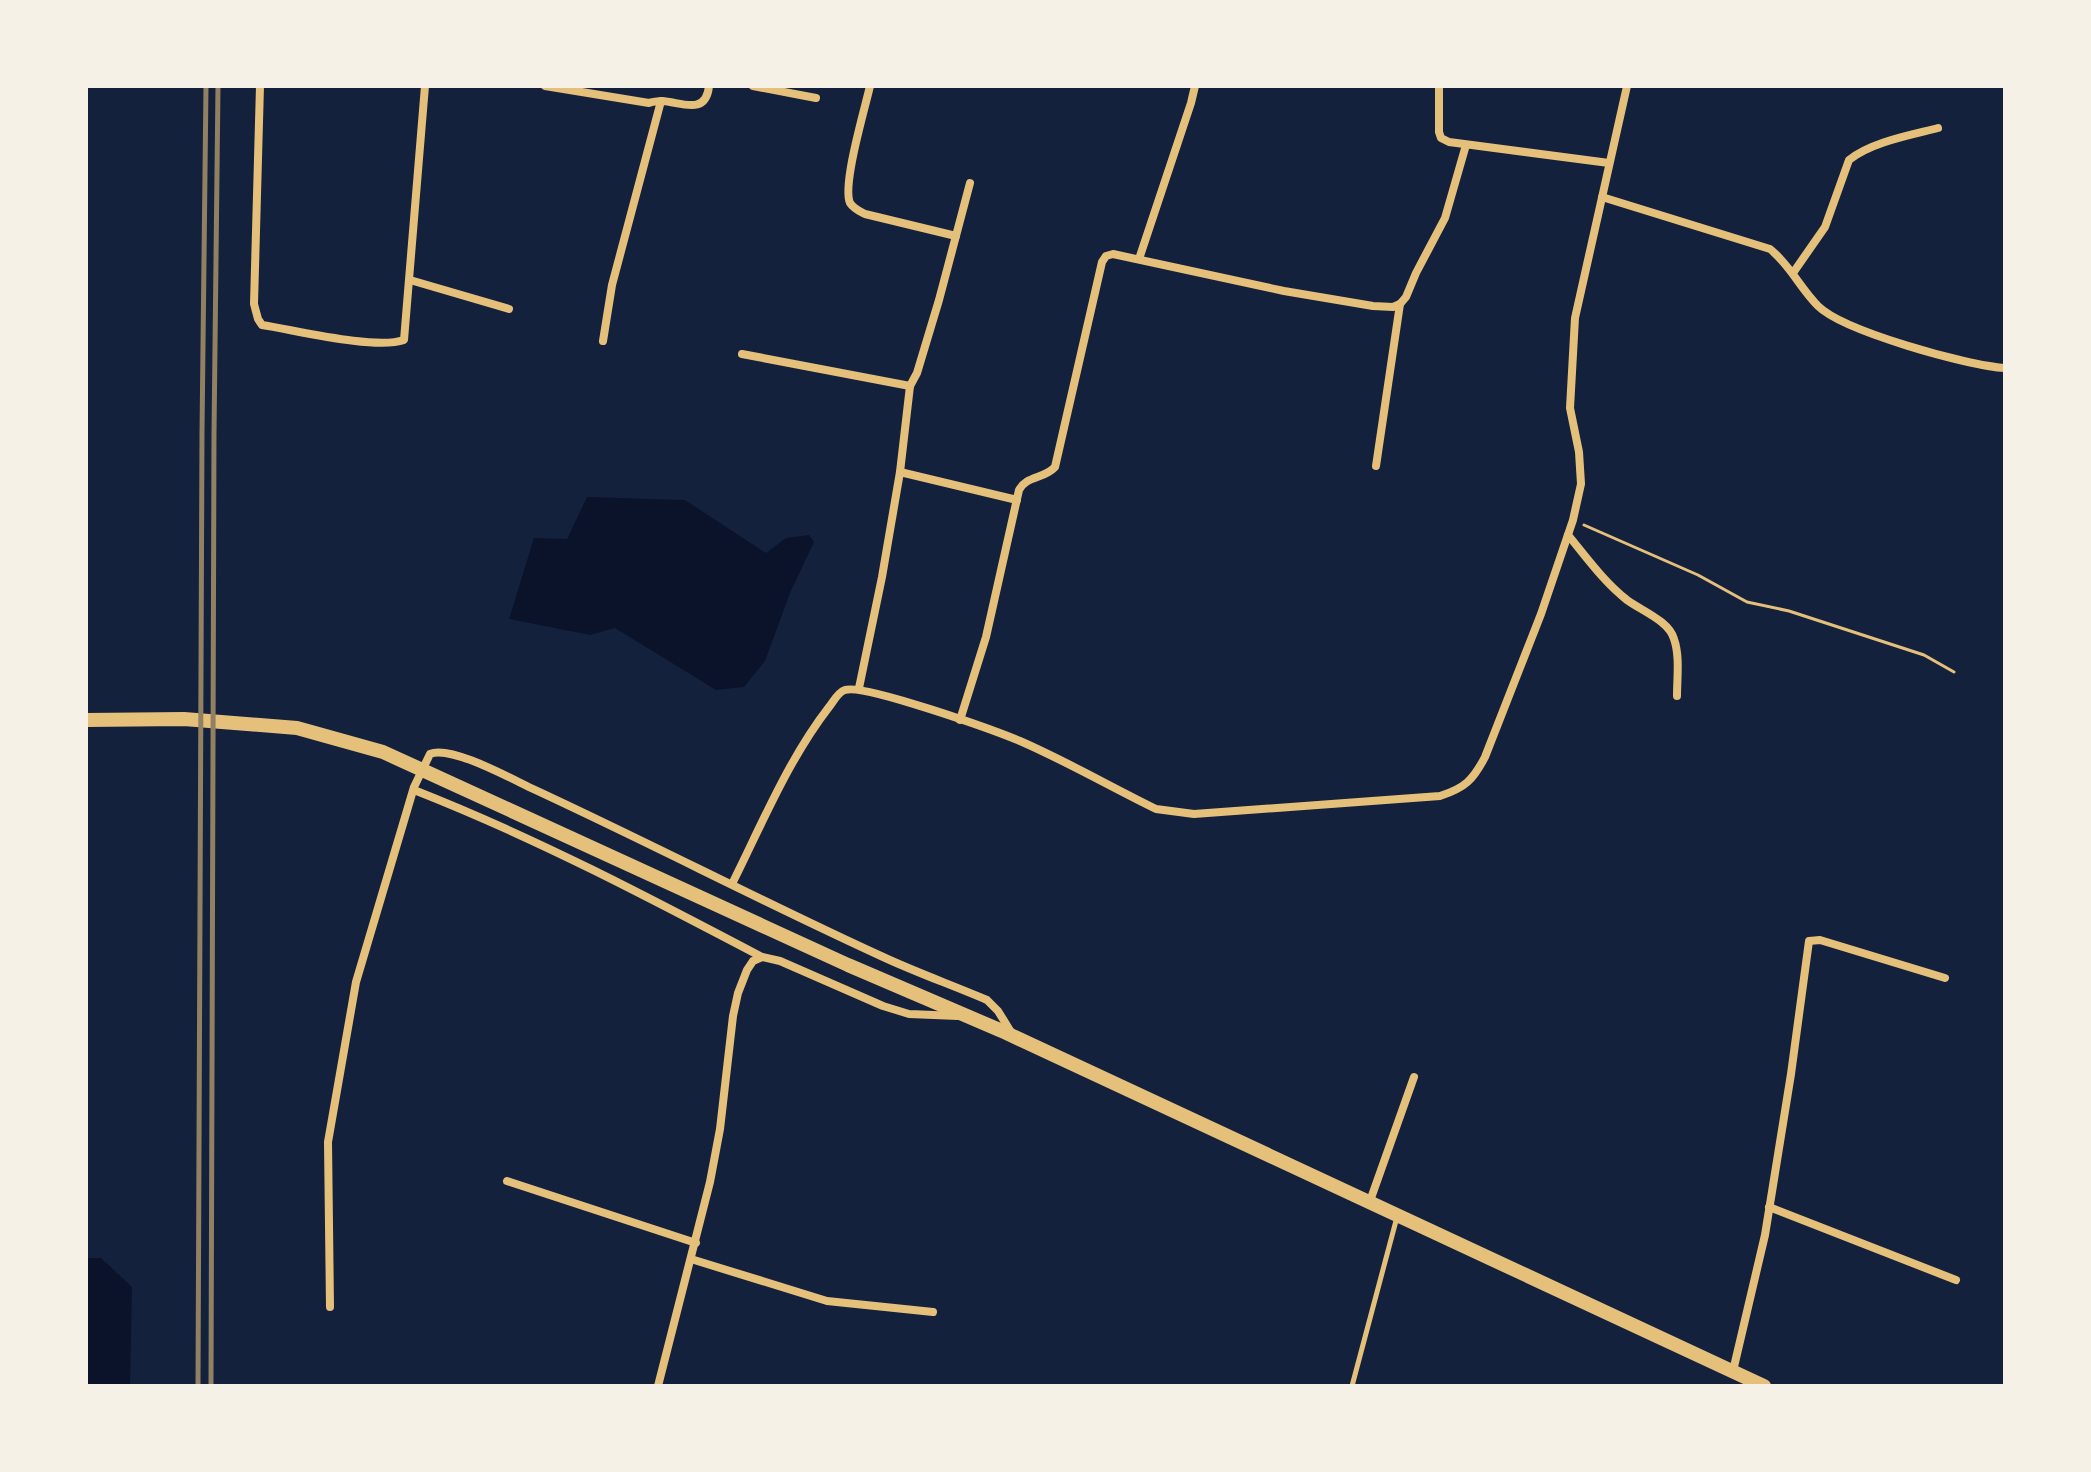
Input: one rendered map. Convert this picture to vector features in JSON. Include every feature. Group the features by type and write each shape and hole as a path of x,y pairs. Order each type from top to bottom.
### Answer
{"main road":[{"path":"86,720 184,719 297,728 383,752 848,965 1014,1037 1398,1214 1736,1377 1764,1386"}],"street":[{"path":"260,86 254,304 258,319 262,325 353,341 393,343 404,340 425,86"},
{"path":"545,86 683,106 702,102 709,86"},
{"path":"753,86 816,98"},
{"path":"870,86 848,182 849,201 855,209 865,214 956,236"},
{"path":"1139,259 1195,86"},
{"path":"1439,86 1441,138 1449,142 1609,163"},
{"path":"732,884 799,751 846,689 859,688 904,701 1019,741 1156,809 1174,812 1194,814 1440,796 1456,791 1475,776 1541,614 1573,520 1581,484 1579,452 1570,408 1575,318 1627,86"},
{"path":"603,341 612,285 661,101"},
{"path":"1793,273 1825,227 1849,160 1856,154 1891,141 1938,128"},
{"path":"960,720 986,637 1022,485 1042,477 1055,467 1102,262 1106,256 1113,254 1139,259 1284,291 1393,307 1406,297 1445,218 1466,145"},
{"path":"859,688 900,472 910,386 926,344 970,183"},
{"path":"1602,197 1770,249 1782,258 1819,307 1841,322 1939,354 2005,368"},
{"path":"410,280 509,309"},
{"path":"1376,466 1400,304"},
{"path":"742,354 910,386"},
{"path":"900,472 1017,500"},
{"path":"1568,535 1608,584 1669,629 1676,652 1677,696"},
{"path":"330,1307 328,1142 356,982 414,790 433,752 466,759 882,956 987,1000 998,1011 1014,1037"},
{"path":"414,790 625,885 762,957 780,961 883,1006 909,1014 967,1016"},
{"path":"1736,1377 1765,1235 1809,941 1820,940 1945,978"},
{"path":"658,1386 710,1182 735,1005 747,970 753,961 762,957"},
{"path":"1370,1201 1414,1077"},
{"path":"507,1181 696,1243"},
{"path":"1769,1207 1956,1280"},
{"path":"691,1259 827,1301 933,1312"}],"lane":[{"path":"1352,1386 1398,1214"}],"path":[{"path":"1573,520 1698,575 1747,602 1789,611 1924,655 1954,672"}],"water":[{"path":"587,497 685,500 766,553 786,538 809,535 814,542 790,593 765,661 744,687 716,690 615,628 590,635 509,619 534,538 567,539"},
{"path":"86,1258 101,1258 132,1287 130,1386 86,1386"}],"railway":[{"path":"198,1386 206,86"},
{"path":"211,1386 218,86"}]}
